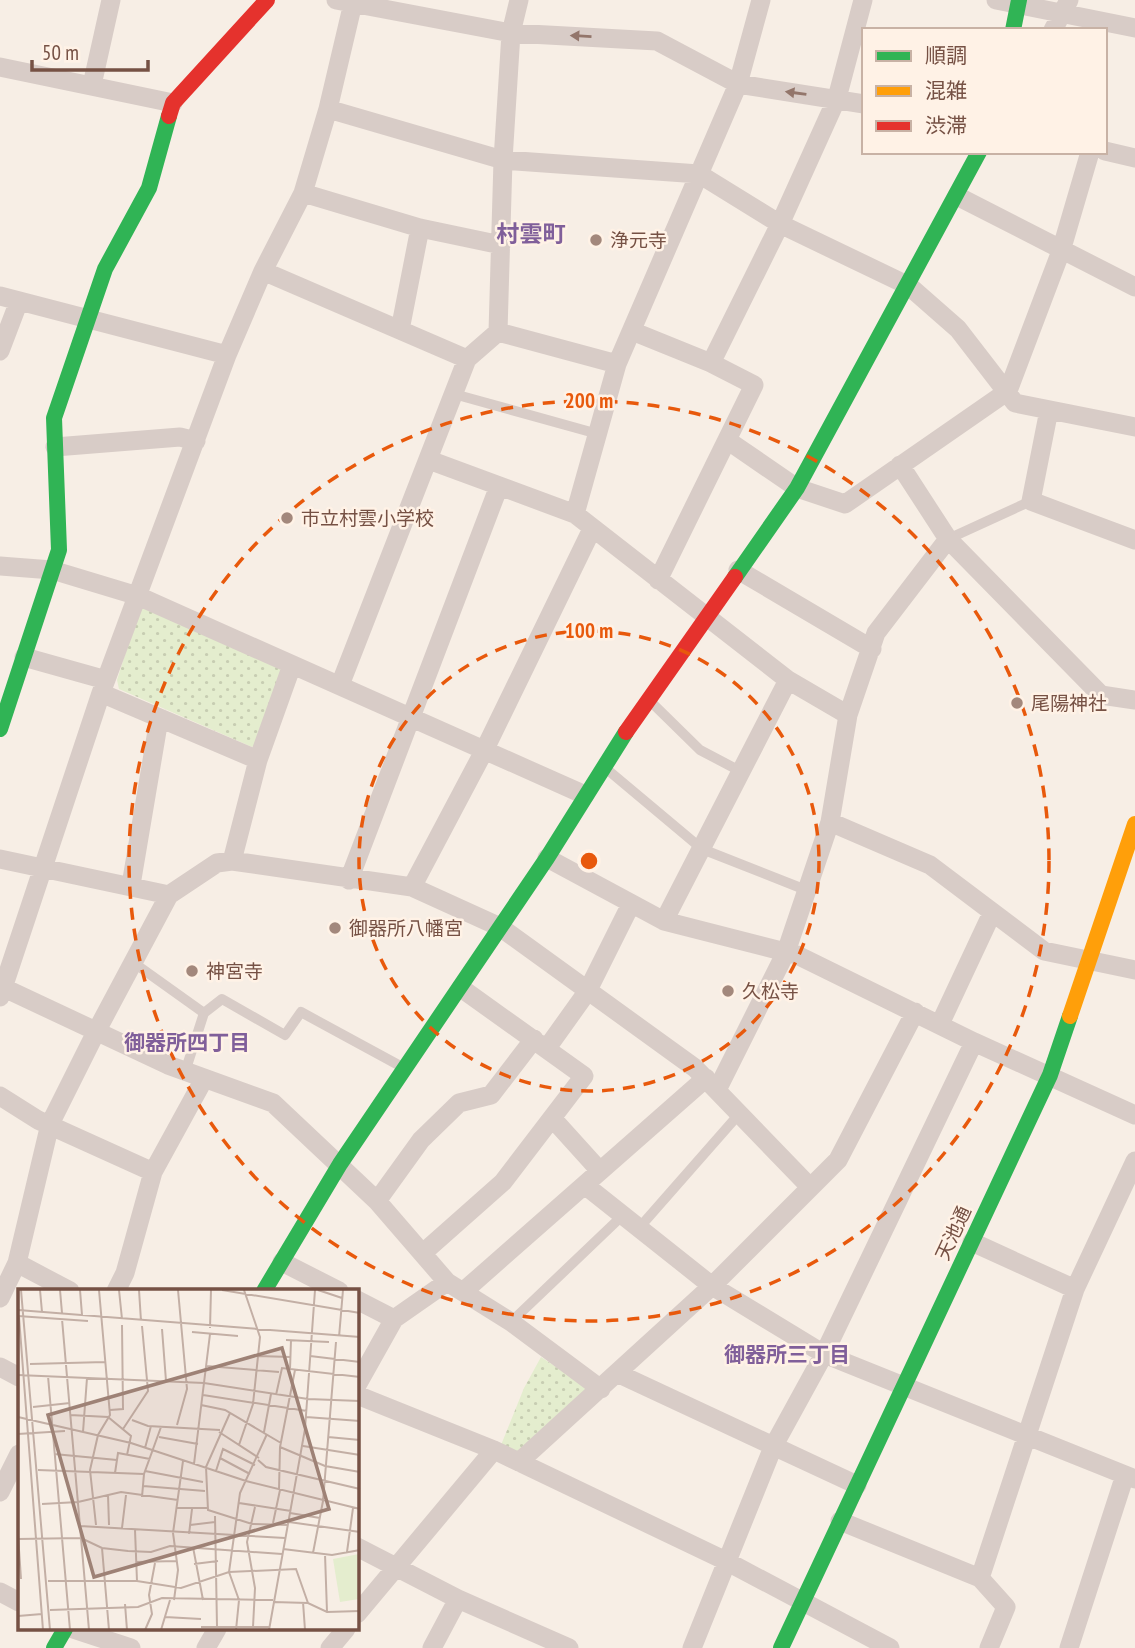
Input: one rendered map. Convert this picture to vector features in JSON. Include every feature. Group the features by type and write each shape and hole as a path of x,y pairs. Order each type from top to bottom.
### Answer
{"street":[{"path":"92,85 111,0"},
{"path":"0,729 6,694 24,657 59,550 54,418 105,270 149,188 173,103 267,0"},
{"path":"340,685 467,359 498,332 503,160 511,33 519,0"},
{"path":"575,514 617,364 738,84 761,0"},
{"path":"711,363 780,224 837,99 863,0"},
{"path":"996,0 1135,28"},
{"path":"601,1389 511,1322 456,1286 340,1164 273,1103 185,1072 1,990 104,687 227,355 263,271 303,193 328,109 344,2 511,33 657,41 738,84 862,104"},
{"path":"1013,28 1019,3"},
{"path":"0,67 173,103"},
{"path":"328,109 503,160 699,174 780,224 909,286 958,329 1015,403 1135,427"},
{"path":"1107,151 1135,158"},
{"path":"265,1289 340,1164 547,858 602,765 797,488 909,286 978,154"},
{"path":"727,440 797,488 845,503 1008,391 1060,251 1089,154"},
{"path":"303,193 420,228 501,245"},
{"path":"957,196 1135,287"},
{"path":"400,330 420,228"},
{"path":"263,271 467,359"},
{"path":"0,351 9,299 227,355"},
{"path":"632,331 711,363 754,385 658,580"},
{"path":"498,332 617,364"},
{"path":"1049,410 1031,501 1135,540"},
{"path":"55,447 180,437 197,441"},
{"path":"429,460 575,514 788,680 848,715"},
{"path":"900,465 948,539 1101,695 1135,700"},
{"path":"349,880 499,486"},
{"path":"412,887 484,751 592,529"},
{"path":"359,1381 394,1319 456,1286 586,1186 600,1171 712,1083 786,952 830,822 848,715 876,633 948,539"},
{"path":"0,566 52,570 138,596 585,795"},
{"path":"738,570 872,649"},
{"path":"24,657 104,687 159,719 258,760"},
{"path":"232,861 258,760 292,666"},
{"path":"664,921 788,680"},
{"path":"131,885 159,719"},
{"path":"830,822 930,865 1044,951 1135,970"},
{"name":"天池通","path":"781,1648 1050,1075 1134,830"},
{"path":"547,858 664,921 786,952 1135,1115"},
{"path":"0,859 169,895"},
{"path":"0,1298 17,1263 50,1125 96,1032 169,895 217,863 232,861 412,887 500,927 712,1083 810,1187"},
{"path":"377,1201 421,1140 459,1103 491,1095 587,992 631,904"},
{"path":"940,1024 992,913"},
{"path":"424,1252 503,1182 584,1076 461,988"},
{"path":"519,1462 619,1374 712,1286 838,1160 915,1012"},
{"path":"692,1648 773,1447 824,1354 974,1042"},
{"path":"117,1289 125,1273 153,1172 204,1079"},
{"path":"0,1096 50,1125 153,1172"},
{"path":"553,1119 600,1171"},
{"path":"980,1578 1075,1289 1135,1161"},
{"path":"586,1186 712,1286 824,1354 1130,1477 1069,1648"},
{"path":"972,1242 1075,1289"},
{"path":"282,1262 335,1289"},
{"path":"17,1263 66,1289"},
{"path":"359,1301 394,1319"},
{"path":"0,1367 18,1376"},
{"path":"619,1374 857,1485"},
{"path":"359,1396 494,1450 726,1561 800,1603 890,1648"},
{"path":"359,1611 494,1450"},
{"path":"0,1492 18,1456"},
{"path":"839,1521 980,1578 1006,1607 989,1648"},
{"path":"359,1548 458,1599 569,1648"},
{"path":"0,1592 18,1601"},
{"path":"432,1648 458,1599"},
{"path":"54,1648 64,1630"},
{"path":"76,1630 131,1648"},
{"path":"206,1648 216,1630"},
{"path":"330,1648 345,1630"}],"lane":[{"path":"454,394 598,435"},
{"path":"948,539 1031,501"},
{"path":"648,699 700,750 740,771"},
{"path":"602,765 702,849 806,890"},
{"path":"134,962 204,1013"},
{"path":"185,1072 204,1013 222,999 285,1035 302,1012 404,1068"},
{"path":"639,1228 741,1113"},
{"path":"511,1322 622,1216"}],"green space":[{"path":"140,607 283,664 260,741 252,747 119,689 117,680"},
{"path":"541,1357 588,1388 520,1453 501,1445 524,1388"}],"traffic: fast":[{"path":"1013,28 1019,0"},
{"path":"0,729 59,550 54,418 105,269 149,188 169,116"},
{"path":"735,577 797,488 978,154"},
{"path":"265,1289 340,1164 547,858 626,732"},
{"path":"781,1648 1050,1075 1070,1016"},
{"path":"54,1648 64,1630"}],"traffic: slow":[{"path":"1070,1016 1135,824"}],"traffic: jam":[{"path":"169,116 173,103 267,0"},
{"path":"626,732 735,577"}],"place":[{"name":"浄元寺","path":"596,240"},
{"name":"市立村雲小学校","path":"287,518"},
{"name":"尾陽神社","path":"1017,703"},
{"name":"御器所八幡宮","path":"335,928"},
{"name":"神宮寺","path":"192,971"},
{"name":"久松寺","path":"728,991"}],"district":[{"name":"村雲町","path":"531,234"},
{"name":"御器所四丁目","path":"187,1043"},
{"name":"御器所三丁目","path":"787,1355"}]}
